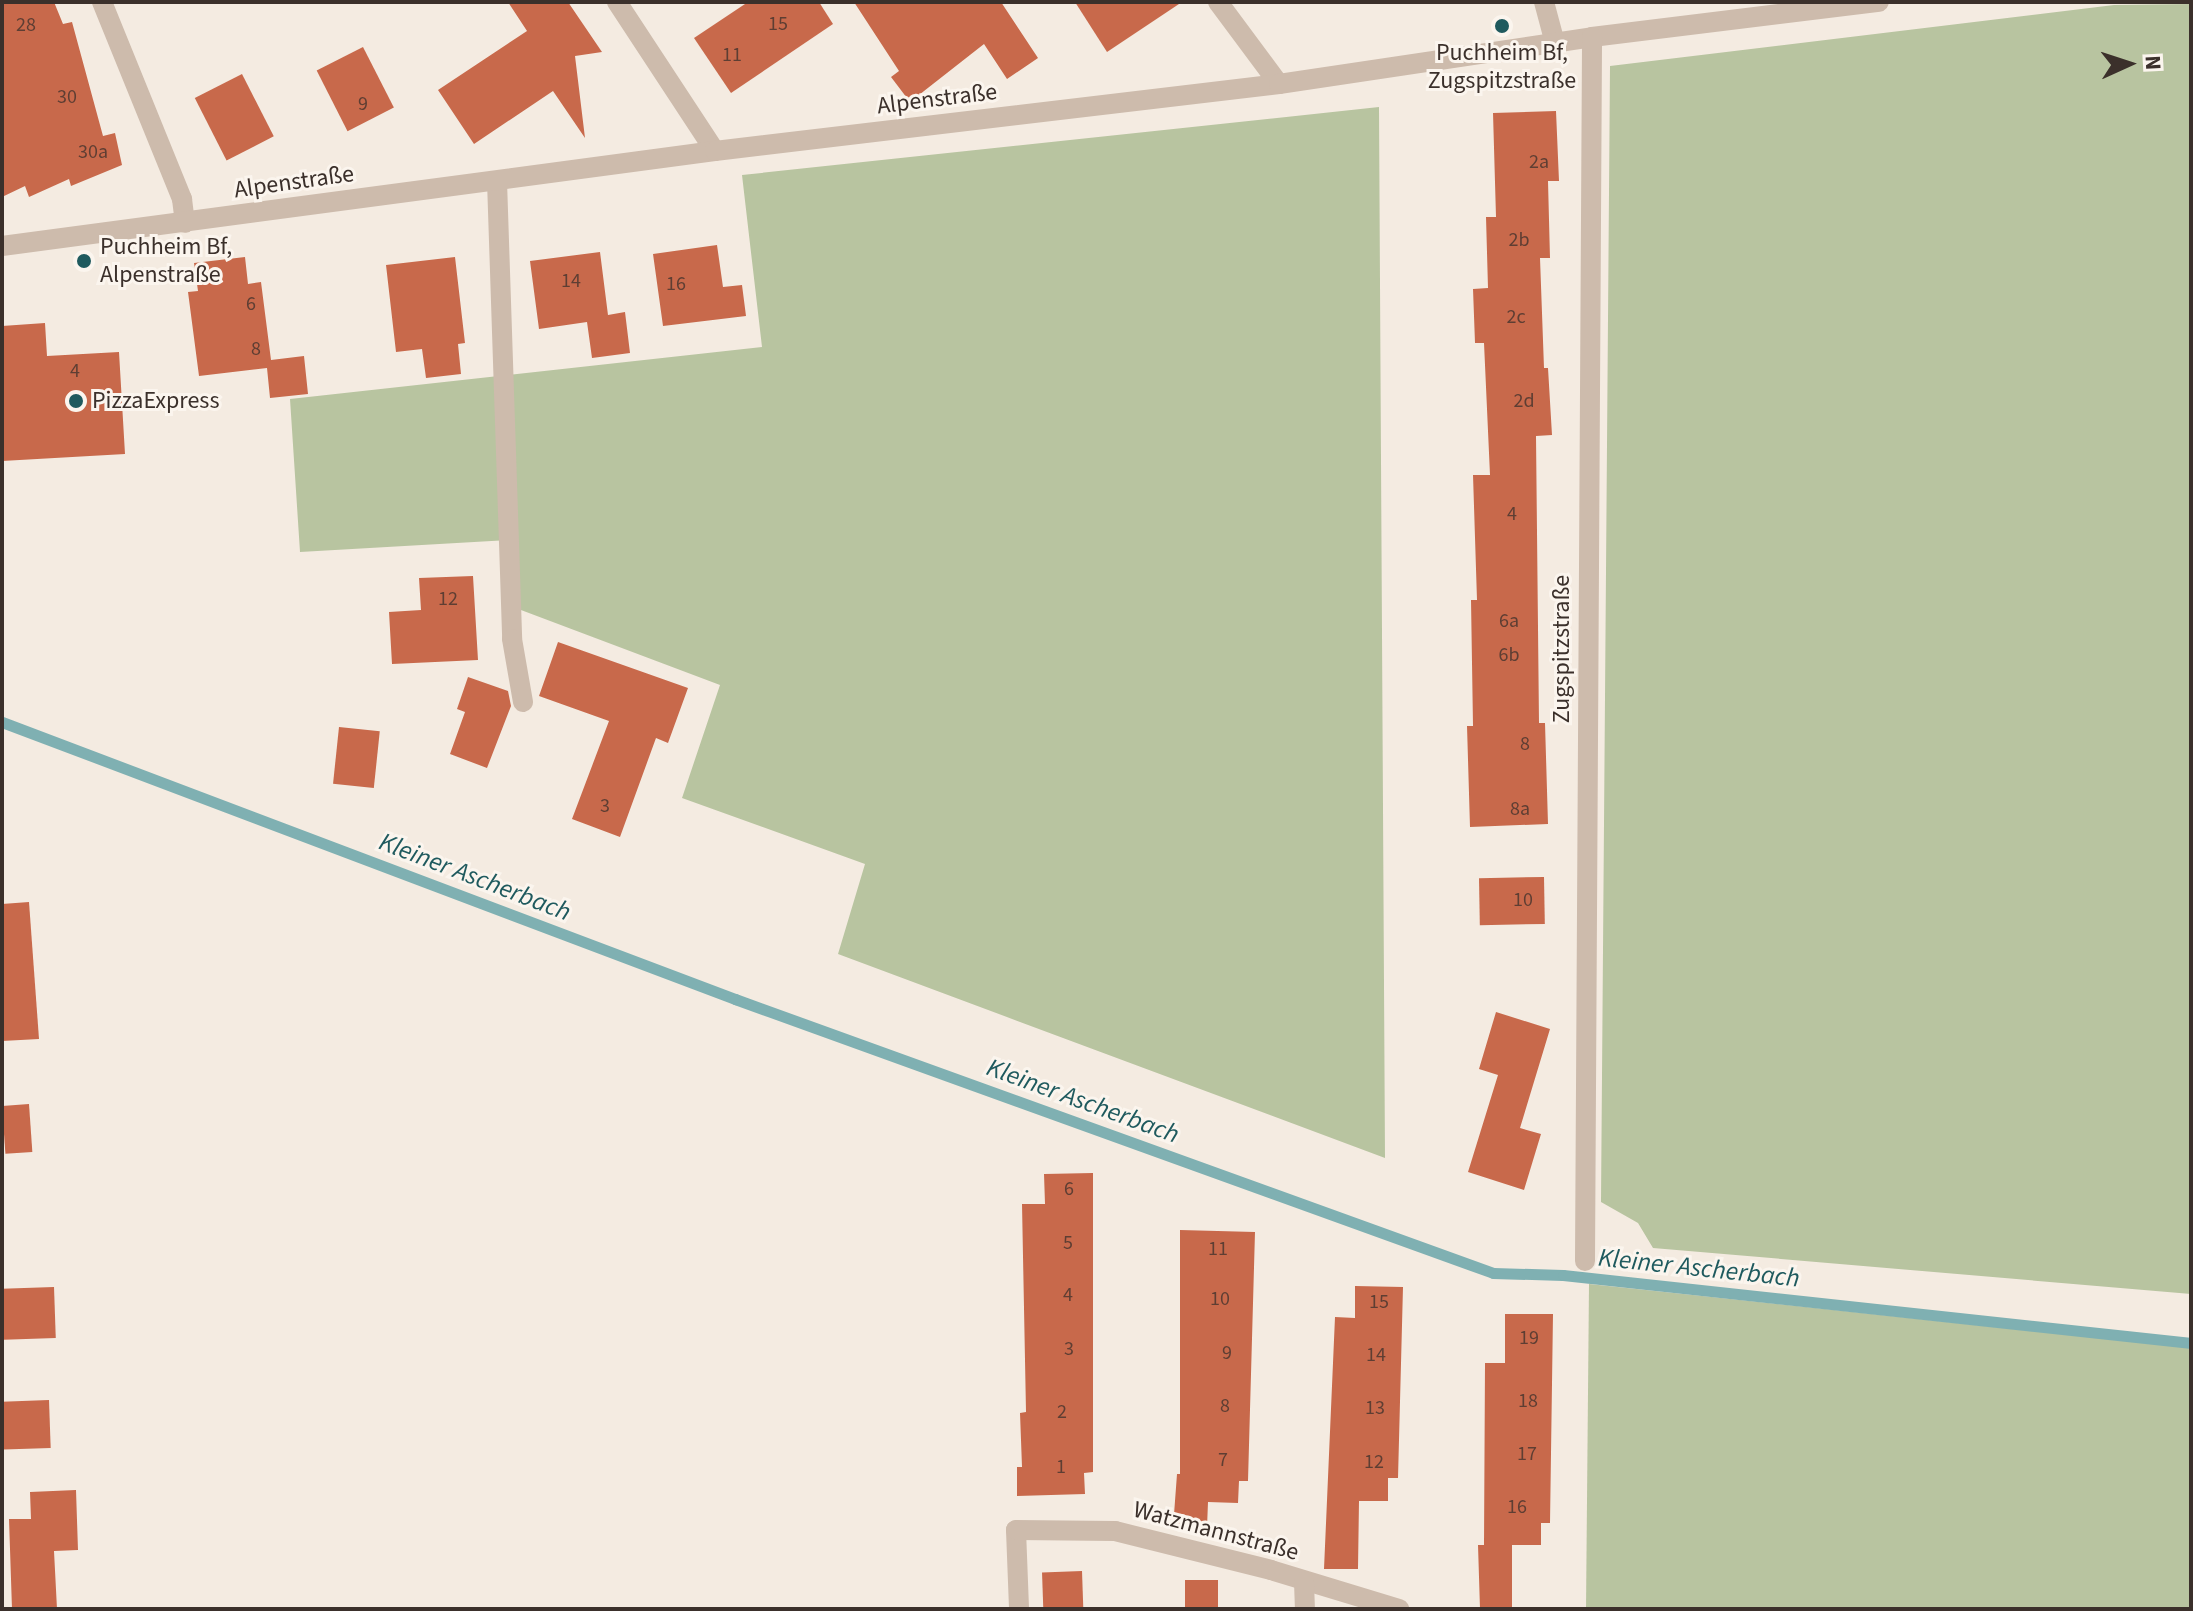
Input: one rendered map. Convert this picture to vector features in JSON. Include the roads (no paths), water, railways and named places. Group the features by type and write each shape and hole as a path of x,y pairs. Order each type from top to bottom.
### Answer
{"street":[{"path":"102,2 182,199 185,223"},
{"path":"617,2 715,151"},
{"path":"1218,2 1279,84"},
{"path":"1544,2 1555,43"},
{"name":"Alpenstraße","path":"2,246 715,151 1279,84 1592,37 1879,2"},
{"name":"Zugspitzstraße","path":"1585,1261 1592,37"},
{"path":"497,181 512,639 523,702"},
{"name":"Watzmannstraße","path":"1019,1609 1016,1530 1115,1531 1271,1570 1399,1609"},
{"path":"1304,1582 1305,1609"}],"waterway":[{"name":"Kleiner Ascherbach","path":"2,722 735,999 1493,1273 1563,1275 2191,1343"}],"place":[{"name":"Puchheim Bf, Zugspitzstraße","path":"1502,26"},
{"name":"Puchheim Bf, Alpenstraße","path":"84,261"},
{"name":"PizzaExpress","path":"76,401"}]}
